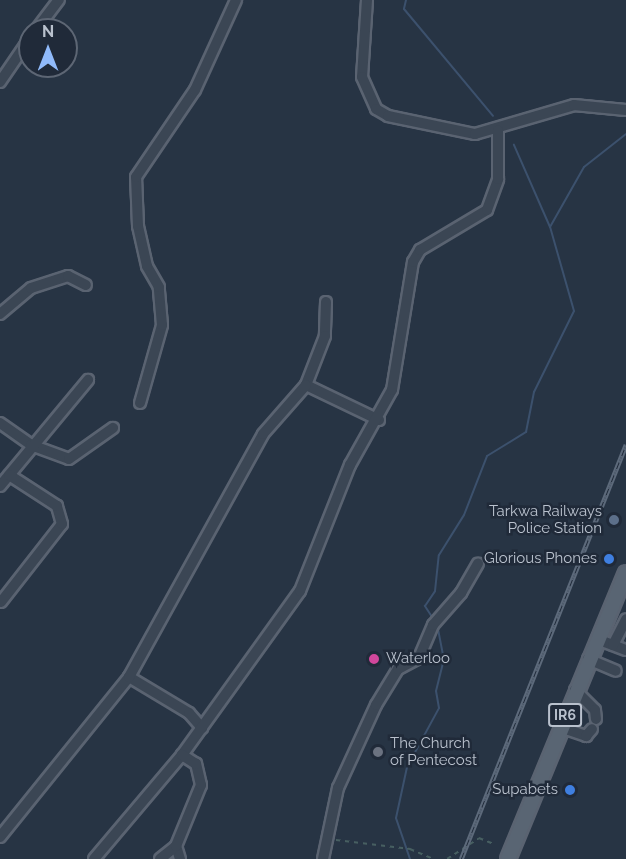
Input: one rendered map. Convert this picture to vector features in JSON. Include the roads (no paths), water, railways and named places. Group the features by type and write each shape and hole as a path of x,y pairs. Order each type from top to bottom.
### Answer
{"main road":[{"name":"IR6","path":"508,859 574,690 597,639 622,594 626,573"}],"street":[{"path":"45,18 59,0"},
{"path":"140,403 162,326 159,287 147,266 138,226 136,177 195,90 236,0"},
{"path":"367,0 362,77 376,109 407,123 461,133 498,130 574,105 626,111"},
{"path":"0,82 18,56"},
{"path":"94,859 182,755 300,591 350,465 379,420 401,358 413,262 420,250 487,210 498,179 498,130"},
{"path":"0,314 31,288 68,276 86,285"},
{"path":"0,837 129,677 263,434 306,385 326,336 326,302"},
{"path":"0,486 31,445 88,380"},
{"path":"306,385 379,420"},
{"path":"0,423 31,445 69,459 113,428"},
{"path":"1,602 62,524 57,506 9,475"},
{"path":"323,859 338,788 376,705 398,669 419,658 436,621 462,593 478,563"},
{"path":"613,645 626,619"},
{"path":"597,639 626,650"},
{"path":"588,659 616,671"},
{"path":"129,677 189,713 202,728"},
{"path":"560,727 586,736 594,724 595,710 574,690"},
{"path":"160,859 176,846 201,785 196,764 182,755"},
{"path":"176,846 180,859"}],"waterway":[{"path":"406,0 404,9 493,116"},
{"path":"550,227 584,167 626,134"},
{"path":"434,620 425,606 435,591 439,555 464,515 487,456 526,432 534,392 574,311 550,227 514,145"},
{"path":"410,859 396,818 407,767 439,708 436,691 444,660 437,625"}],"railway":[{"path":"461,859 626,445"}],"place":[{"name":"Tarkwa Railways Police Station","path":"614,520"},
{"name":"Glorious Phones","path":"609,559"},
{"name":"Waterloo","path":"374,659"},
{"name":"The Church of Pentecost","path":"378,752"},
{"name":"Supabets","path":"570,790"}]}
